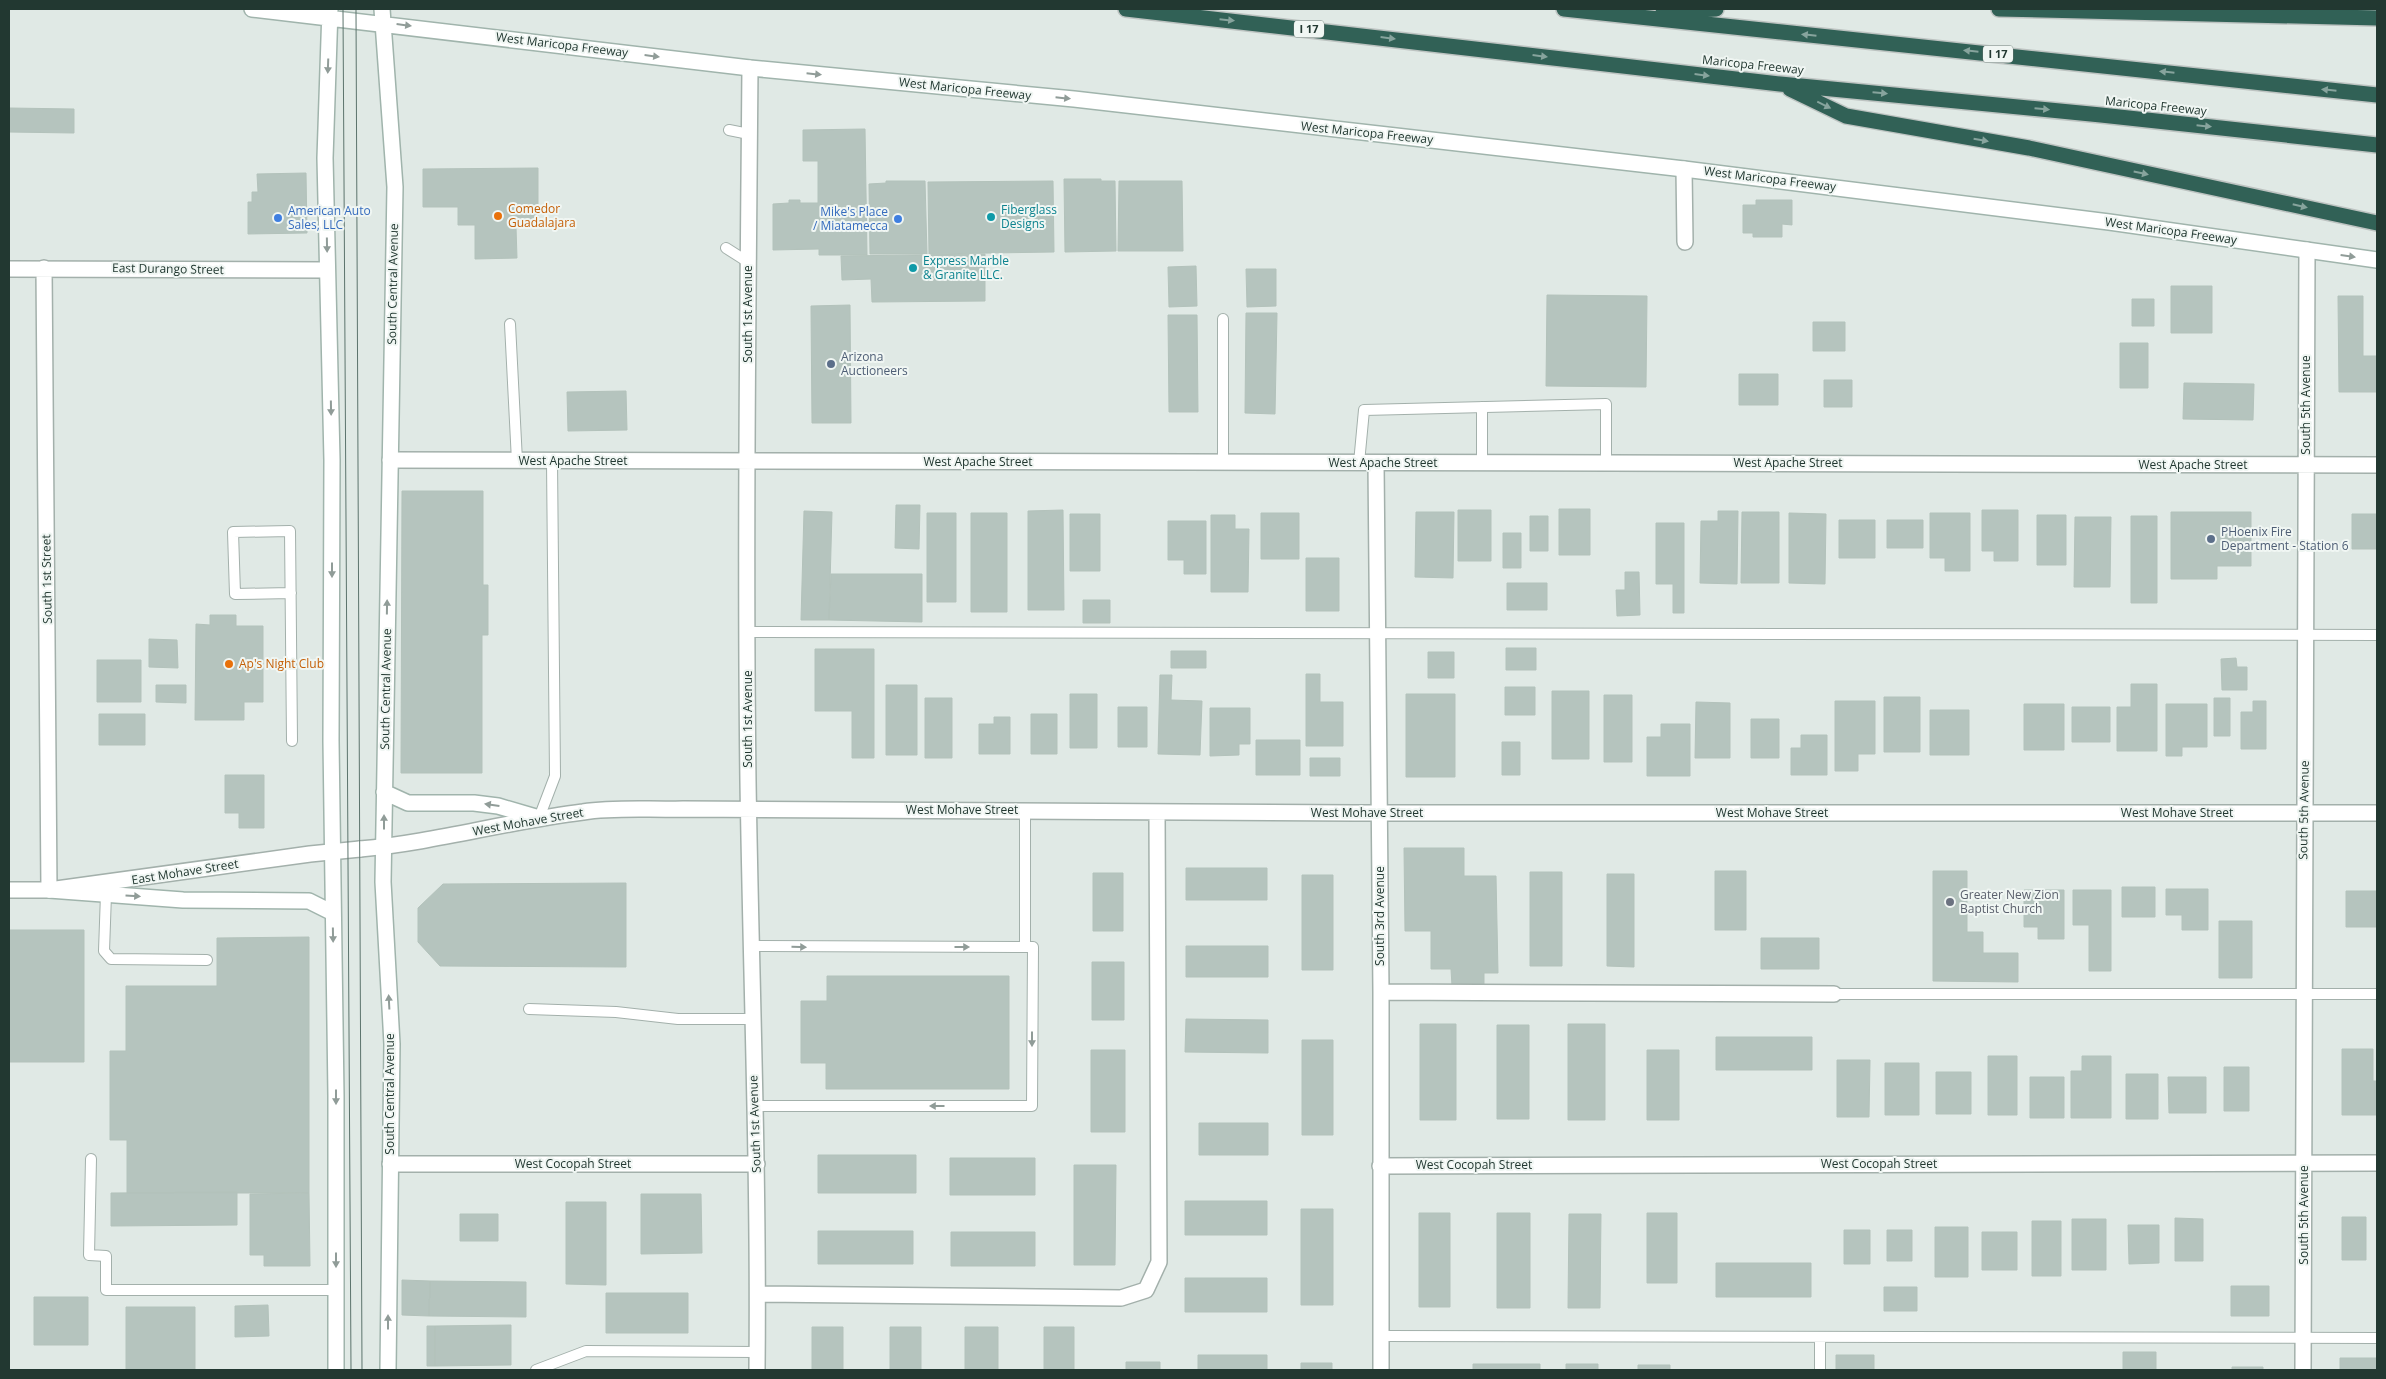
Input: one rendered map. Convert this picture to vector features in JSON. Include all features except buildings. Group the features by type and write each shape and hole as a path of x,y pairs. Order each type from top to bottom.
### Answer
{"highway":[{"name":"Maricopa Freeway","path":"1126,9 1780,84 2101,114 2377,145"},
{"name":"I 17","path":"1564,9 2377,95"},
{"path":"1619,15 1716,9"},
{"path":"1999,9 2377,18"},
{"path":"1780,84 1846,116 2029,148 2377,223"}],"street":[{"name":"West Maricopa Freeway","path":"252,9 330,13 356,20 383,16 750,68 1084,100 1684,169 2109,222 2377,260"},
{"path":"330,13 325,158 332,460 336,1370"},
{"name":"South Central Avenue","path":"383,16 395,187 383,882 392,1044 388,1370"},
{"name":"South 1st Avenue","path":"750,68 747,632 750,946 757,1164 757,1370"},
{"path":"1684,169 1685,242"},
{"name":"South 5th Avenue","path":"2303,1370 2307,250"},
{"name":"South 1st Street","path":"44,268 49,890"},
{"name":"East Durango Street","path":"9,269 327,270"},
{"name":"West Apache Street","path":"390,460 2377,465"},
{"name":"South 3rd Avenue","path":"1376,463 1381,992 1381,1370"},
{"path":"384,792 408,803 474,803 498,806 539,818"},
{"name":"West Mohave Street","path":"360,849 408,844 539,818 586,811 2377,813"},
{"path":"758,1294 1121,1298 1146,1290 1159,1262 1157,812"},
{"name":"East Mohave Street","path":"9,890 49,890 333,851 360,849"},
{"path":"49,890 183,900 309,901 333,913"},
{"path":"1381,992 1834,994"},
{"name":"West Cocopah Street","path":"1380,1166 2377,1163"},
{"name":"West Cocopah Street","path":"390,1164 757,1164"}],"lane":[{"path":"729,130 749,134"},
{"path":"726,248 748,262"},
{"path":"1223,319 1223,462"},
{"path":"510,324 517,461"},
{"path":"1359,463 1364,410 1606,404 1606,463"},
{"path":"1482,407 1482,463"},
{"path":"539,818 555,776 552,461"},
{"path":"291,593 235,594 233,532 290,531 291,593 292,742"},
{"path":"747,632 2377,635"},
{"path":"1025,811 1025,947"},
{"path":"106,894 104,951 111,958 207,960"},
{"path":"750,946 1032,947 1032,1106 755,1106"},
{"path":"1834,994 2377,994"},
{"path":"529,1009 616,1012 678,1019 752,1019"},
{"path":"90,1159 89,1255 106,1256 106,1290 336,1290"},
{"path":"1382,1336 2377,1338"},
{"path":"1820,1337 1820,1370"},
{"path":"536,1370 586,1350 757,1352"}],"tram line":[{"path":"343,9 351,1370"},
{"path":"356,9 362,1370"}],"place":[{"name":"Comedor Guadalajara","path":"498,216"},
{"name":"Fiberglass Designs","path":"991,217"},
{"name":"American Auto Sales, LLC","path":"278,218"},
{"name":"Mike's Place / Miatamecca","path":"898,219"},
{"name":"Express Marble & Granite LLC.","path":"913,268"},
{"name":"Arizona Auctioneers","path":"831,364"},
{"name":"PHoenix Fire Department - Station 6","path":"2211,539"},
{"name":"Ap's Night Club","path":"229,664"},
{"name":"Greater New Zion Baptist Church","path":"1950,902"}]}
